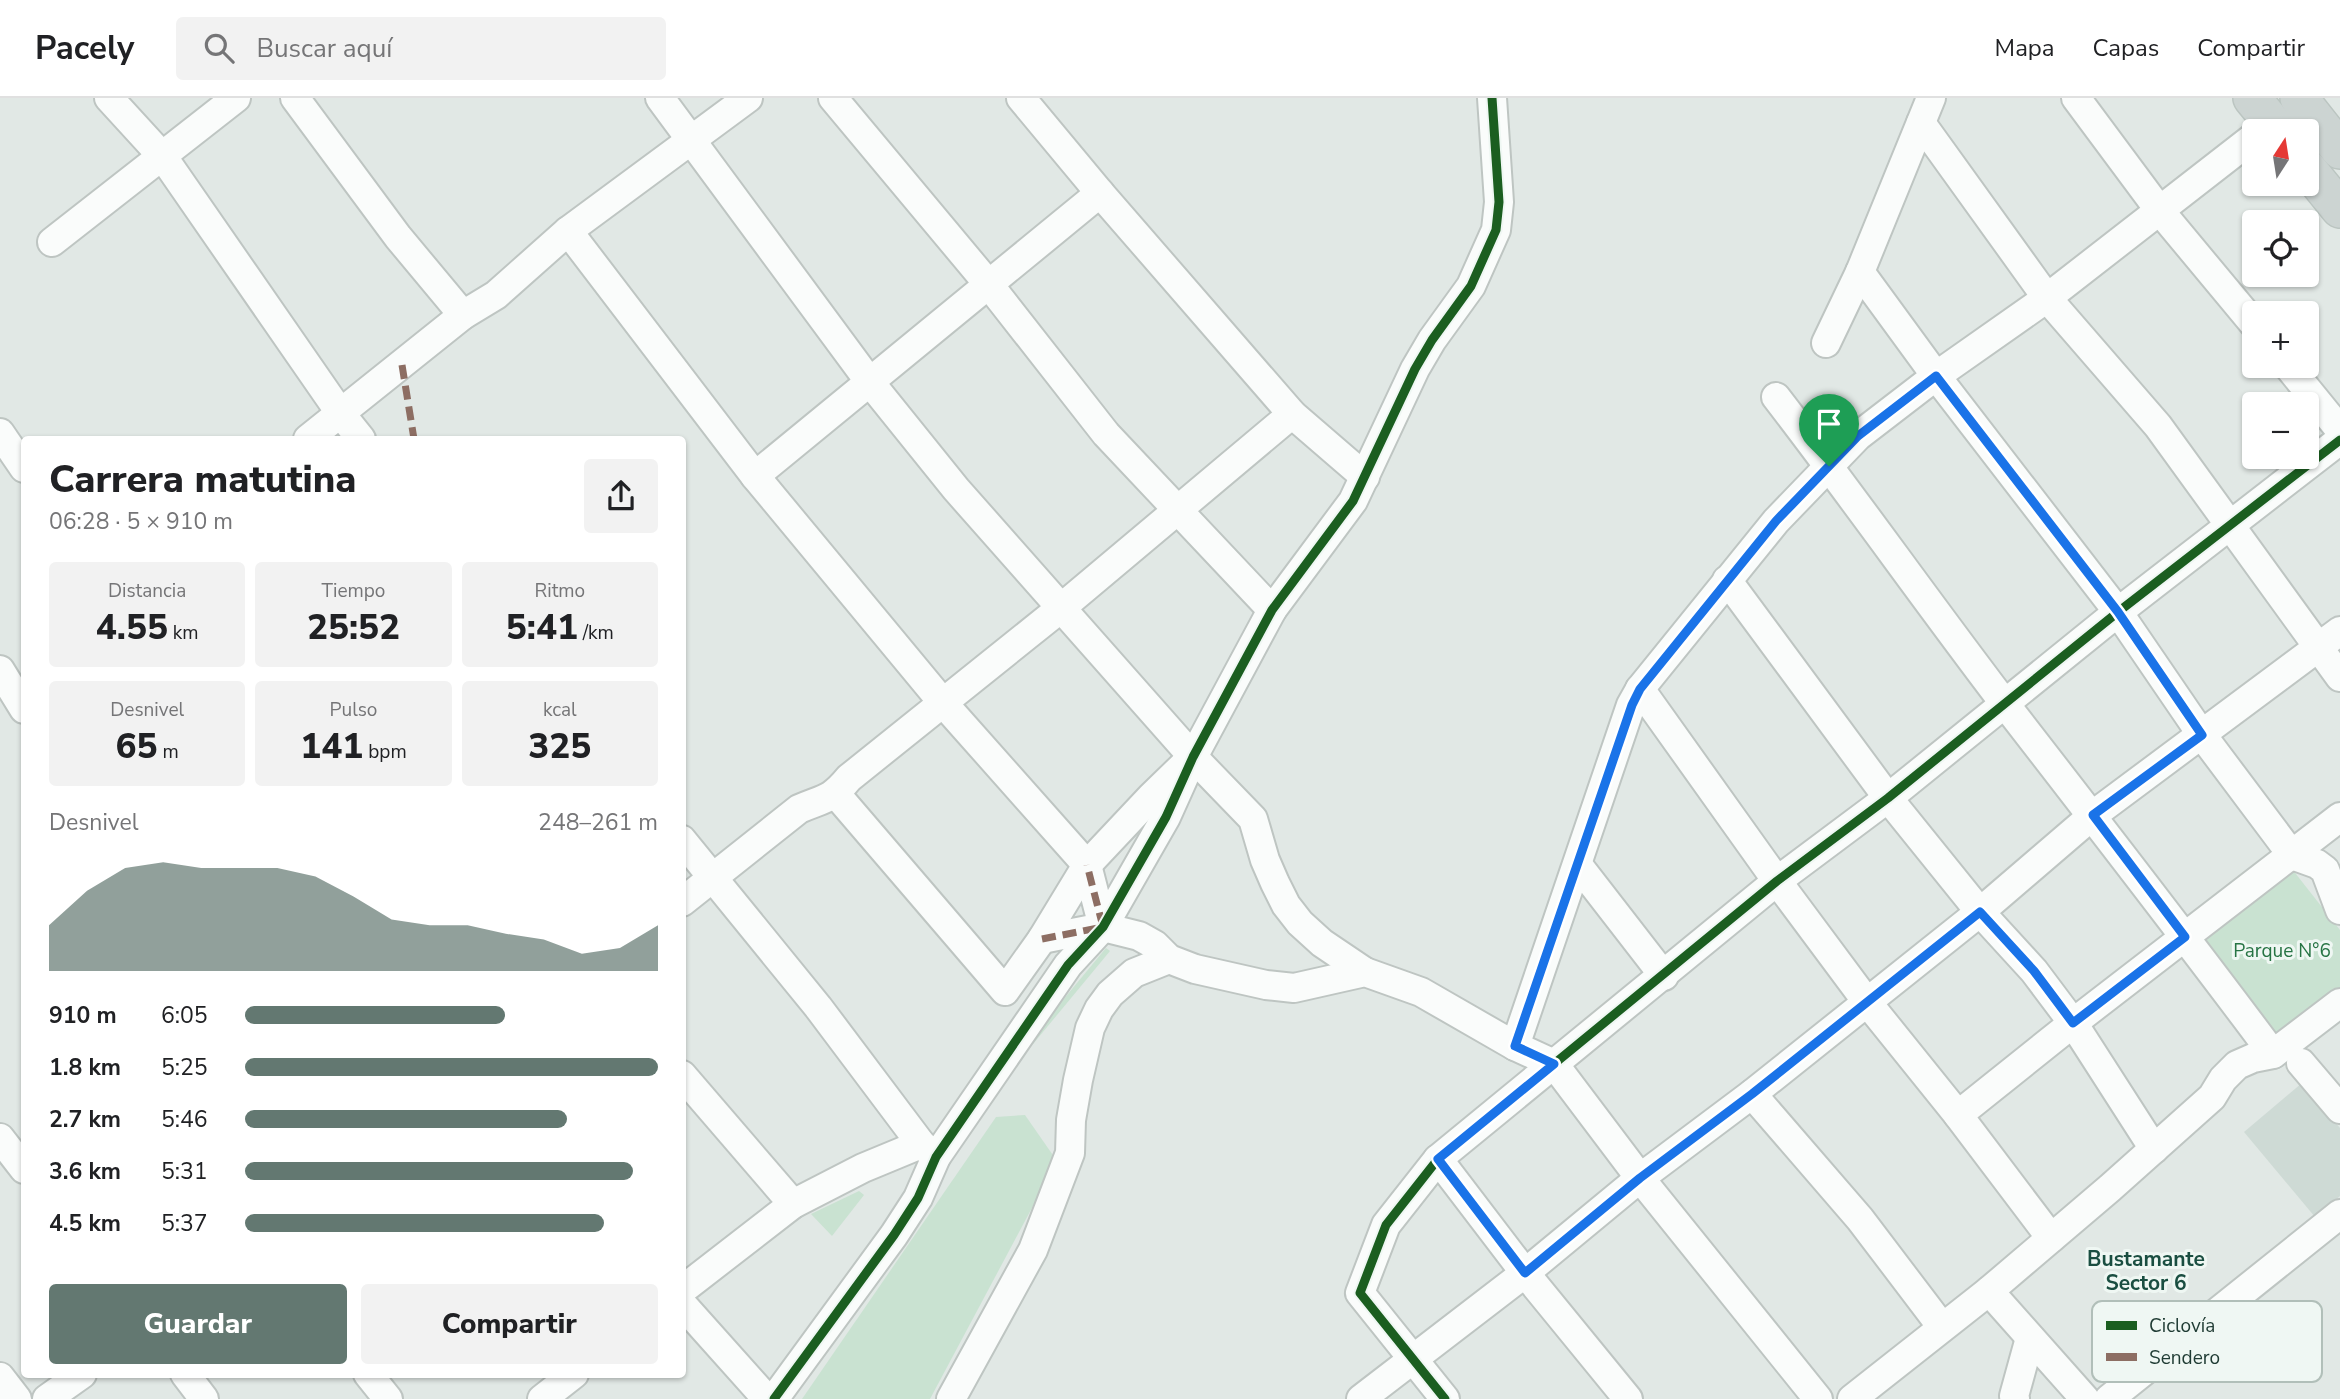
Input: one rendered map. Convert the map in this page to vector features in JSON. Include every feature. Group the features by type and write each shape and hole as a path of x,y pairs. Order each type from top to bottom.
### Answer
{"main road":[{"path":"2299,98 2340,150"},
{"path":"2319,183 2340,209"}],"street":[{"path":"109,98 163,157 359,436"},
{"path":"52,242 236,98"},
{"path":"295,98 398,237 463,315"},
{"path":"660,98 869,381 956,489 1193,757 1253,819 1275,883 1300,923 1322,943 1365,972 1421,992 1515,1046 1554,1064 1640,1178 1818,1399"},
{"path":"311,436 463,315 496,296 568,231 748,98"},
{"path":"833,98 989,286 1106,434 1272,610"},
{"path":"1021,98 1292,414 1366,477"},
{"path":"774,1399 918,1198 928,1151 1068,965 1103,927 1166,817 1193,757 1272,610 1335,526 1366,477 1415,369 1432,340 1471,286 1496,230 1499,202 1492,98"},
{"path":"2076,98 2160,211 2242,310"},
{"path":"1826,343 1860,272 1926,111"},
{"path":"1926,111 2047,298 2158,426 2340,677"},
{"path":"1515,1046 1632,705 1640,689 1727,580 1776,521 1858,436 1936,376 2047,298 2160,211 2242,142"},
{"path":"755,476 1100,193"},
{"path":"568,231 755,476 944,704 1087,865 1103,927"},
{"path":"1860,272 1936,376 2118,612 2202,735 2292,855 2317,864 2325,870 2340,910"},
{"path":"2298,378 2340,430"},
{"path":"1776,397 2004,702 2093,815 2273,1054"},
{"path":"686,899 799,809 836,794 849,778 1061,608 1292,414"},
{"path":"0,433 21,464"},
{"path":"1446,1399 1360,1293 1386,1225 1438,1159 1777,881 1888,798 2004,702 2340,440"},
{"path":"1727,580 1888,798 1980,912 2034,971 2073,1023 2154,1149"},
{"path":"1361,1399 1525,1273 1640,1178 1752,1094 1980,912 2093,815 2340,631"},
{"path":"8,676 21,703"},
{"path":"1640,689 1867,1002 1958,1115 2051,1238"},
{"path":"836,794 1005,991 1042,939 1087,865 1193,757"},
{"path":"1958,1115 2340,817"},
{"path":"686,845 818,1007 928,1151"},
{"path":"1578,865 1664,976"},
{"path":"1042,939 1103,927 1139,936 1155,945 1169,959 1231,978 1294,988 1365,972"},
{"path":"951,1399 1033,1250 1070,1153 1071,1120 1078,1080 1090,1028 1099,1009 1110,994 1134,974 1169,959"},
{"path":"1852,1399 1989,1291 2154,1149 2212,1097 2223,1079 2237,1065 2273,1054 2340,1003"},
{"path":"2301,1063 2340,1109"},
{"path":"686,1080 793,1204"},
{"path":"1752,1094 1860,1219 1942,1326"},
{"path":"0,1138 21,1165"},
{"path":"686,1287 793,1204 863,1168 928,1151"},
{"path":"1438,1159 1525,1273 1628,1399"},
{"path":"2231,1301 2340,1214"},
{"path":"1989,1291 2085,1399"},
{"path":"686,1308 767,1399"},
{"path":"2015,1399 2030,1338"},
{"path":"0,1377 17,1399"},
{"path":"47,1399 76,1378"},
{"path":"188,1378 204,1399"},
{"path":"371,1378 388,1399"},
{"path":"2109,1399 2130,1382"}],"shaded area":[{"path":"2302,1083 2340,1128 2340,1196 2315,1217 2244,1132"}],"green space":[{"name":"Parque N°6","path":"2292,869 2340,930 2340,990 2279,1040 2201,939"},
{"path":"1106,948 1110,951 1033,1044 1029,1041"},
{"path":"1025,1115 1057,1161 930,1399 802,1399 996,1117"},
{"path":"859,1191 864,1195 832,1236 811,1214"}],"marked path":[{"path":"402,365 414,436"},
{"path":"1042,939 1103,927 1087,865"}],"cycle path":[{"path":"774,1399 894,1235 918,1198 936,1157 1068,965 1103,927 1166,817 1193,757 1272,610 1353,501 1415,369 1432,340 1471,286 1496,230 1499,202 1492,98"},
{"path":"1445,1399 1360,1293 1386,1225 1438,1159 1777,881 1888,798 2118,612 2340,440"}],"district":[{"name":"Bustamante Sector 6","path":"2146,1271"}],"route":[{"path":"1936,376 2118,612 2202,735 2093,815 2185,937 2073,1023 2034,971 1980,912 1752,1094 1640,1178 1525,1273 1438,1159 1554,1064 1515,1046 1632,705 1640,689 1776,521 1829,466 1858,436 1936,376"}]}
